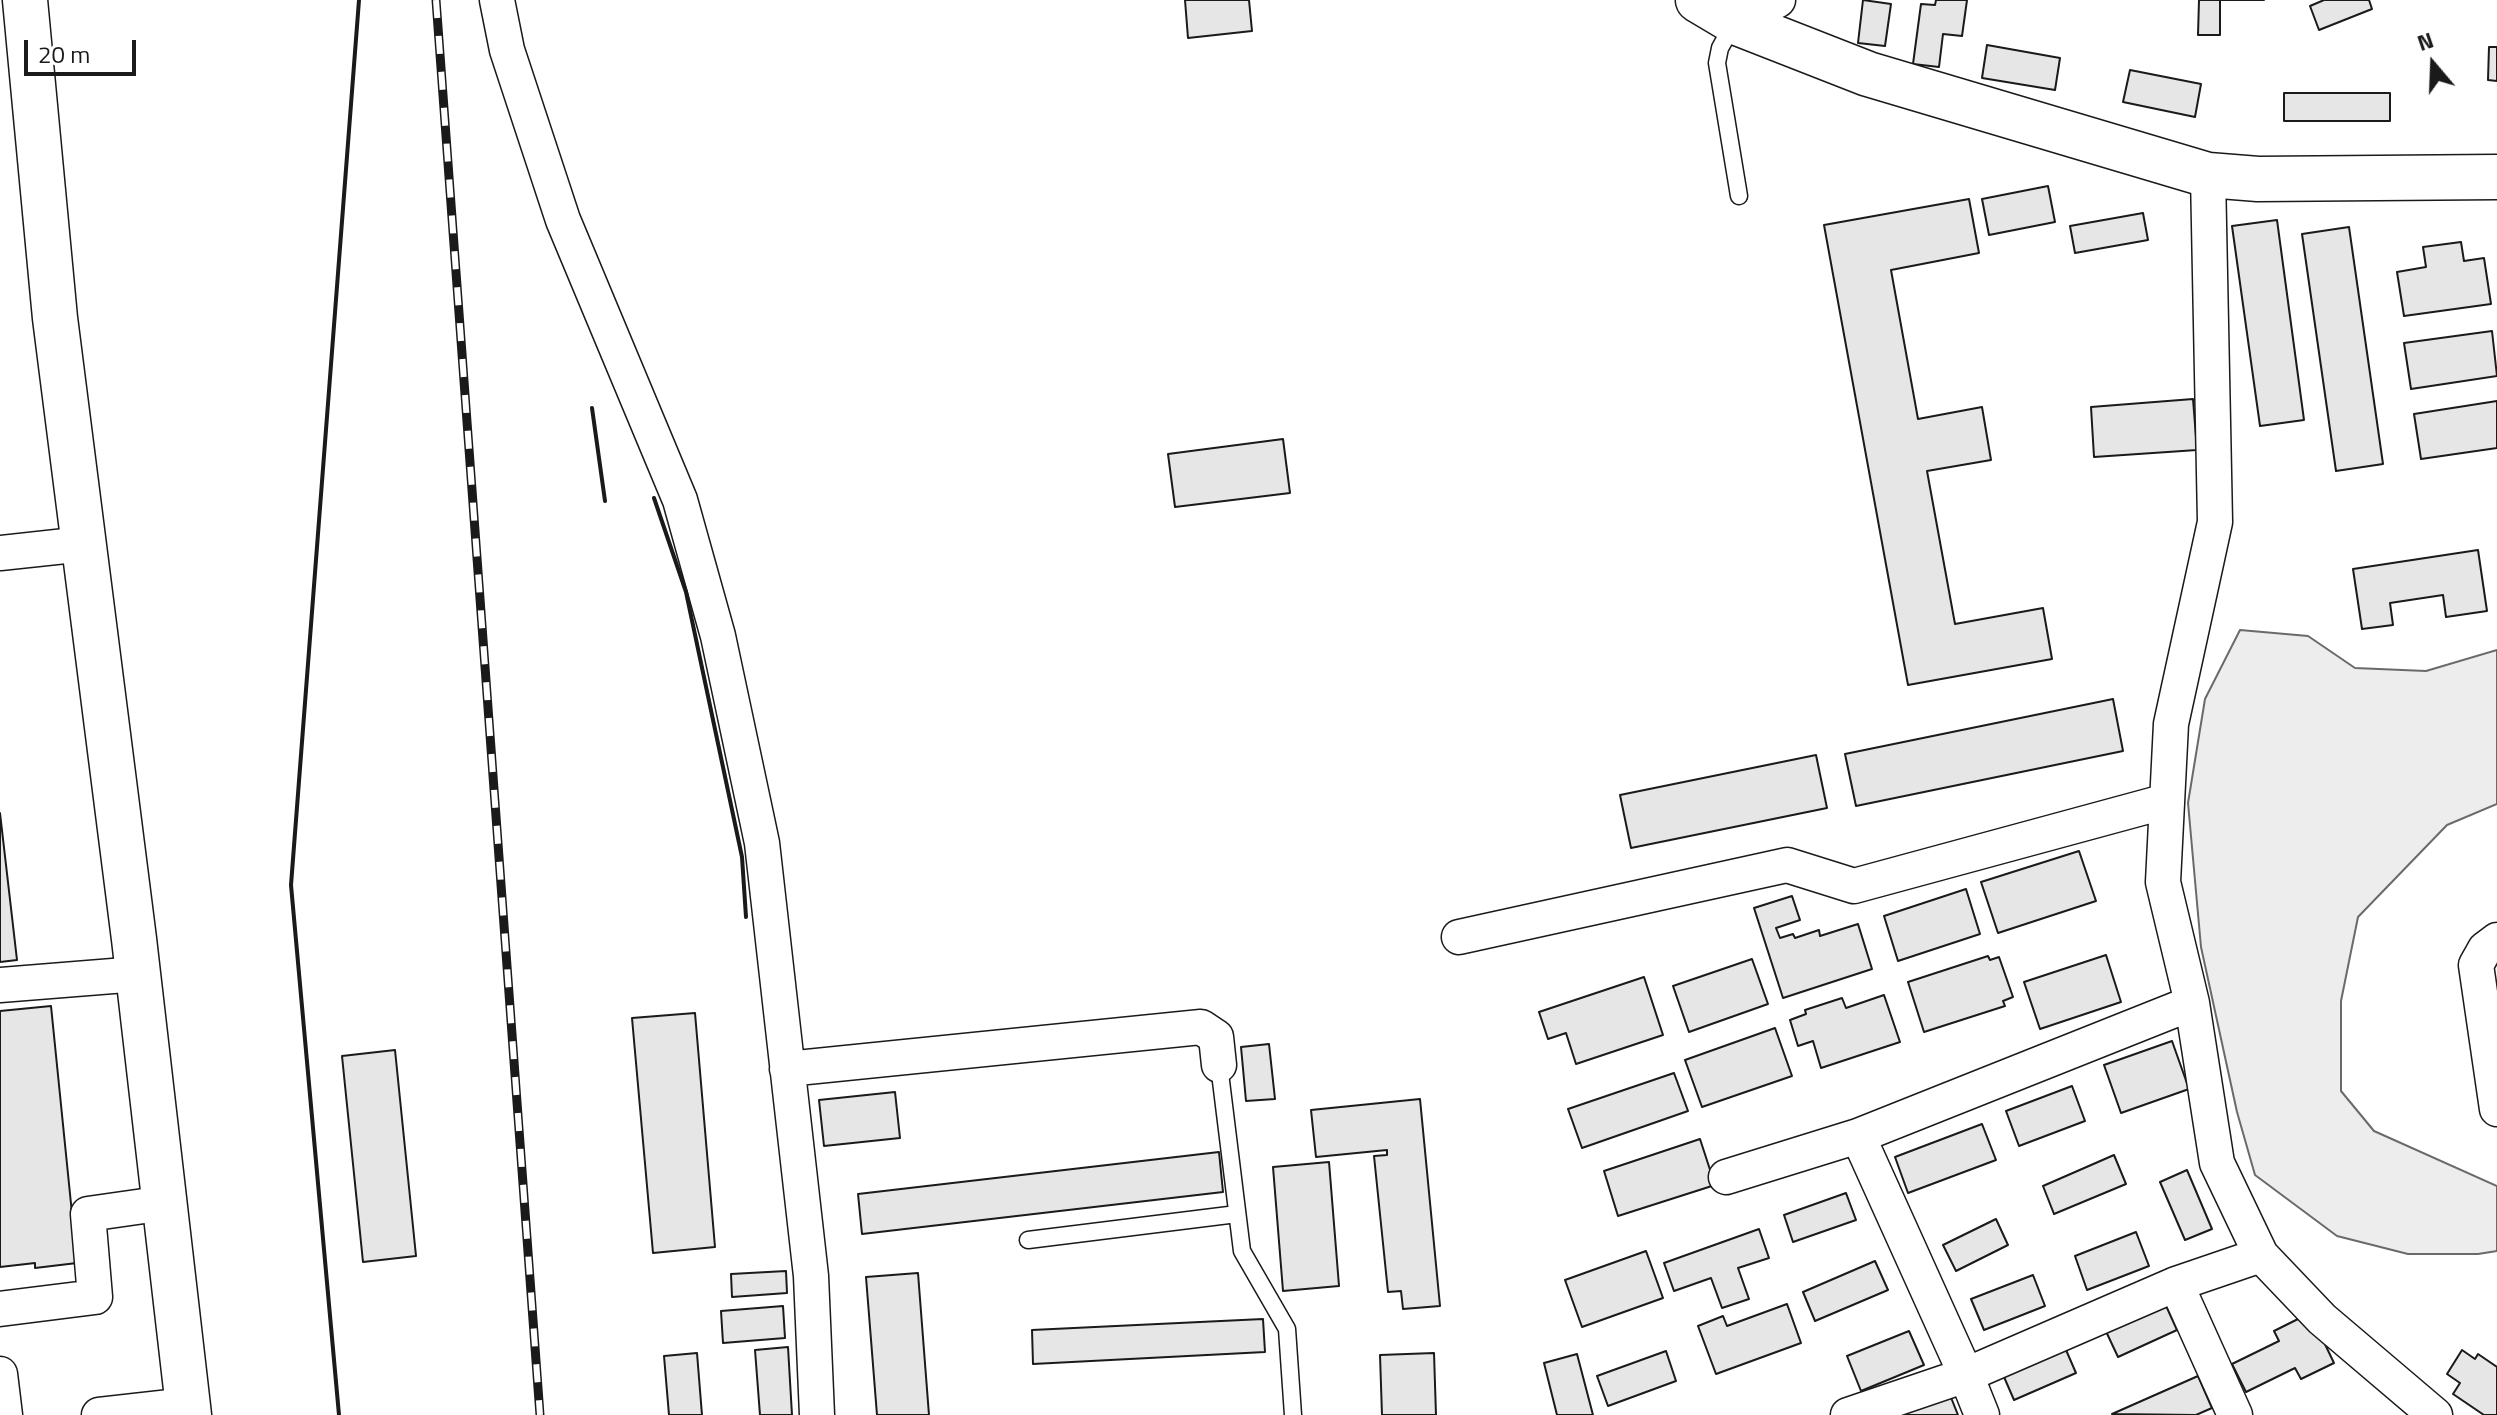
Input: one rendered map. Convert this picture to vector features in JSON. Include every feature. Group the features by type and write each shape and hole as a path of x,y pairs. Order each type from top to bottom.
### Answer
{"main road":[{"path":"25,0 55,318 138,974 189,1410"},
{"path":"1698,0 1735,22 1868,74 2208,175 2258,179 2497,177"}],"street":[{"path":"497,0 507,50 563,220 680,500 718,636 762,843 811,1276 817,1415"},
{"path":"1735,22 1778,0"},
{"path":"2208,175 2215,522 2171,724 2163,882 2192,1003 2217,1163 2261,1255 2322,1319 2435,1415"},
{"path":"0,553 84,544"},
{"path":"1459,937 1787,865 1854,886 2167,801"},
{"path":"2497,940 2485,949 2476,965 2497,1109"},
{"path":"0,985 138,974"},
{"path":"1726,1177 1858,1136 2192,1003"},
{"path":"787,1069 1201,1027 1216,1037 1219,1065"},
{"path":"1858,1136 1982,1415"},
{"path":"0,1309 95,1297 88,1214 165,1203"},
{"path":"1848,1415 1966,1375 2176,1284 2261,1255"},
{"path":"2176,1284 2235,1415"},
{"path":"0,1374 5,1415"},
{"path":"99,1415 189,1410"}],"lane":[{"path":"1735,22 1720,48 1717,63 1739,196"},
{"path":"1219,1065 1242,1251 1287,1329 1293,1415"},
{"path":"1028,1240 1237,1214"}],"shaded area":[{"path":"2240,630 2308,636 2355,668 2426,671 2497,650 2497,804 2447,825 2358,917 2341,1001 2341,1091 2374,1131 2497,1186 2497,1251 2408,1254 2337,1236 2255,1175 2237,1112 2201,947 2188,803 2205,699"}],"building":[{"path":"1185,0 1249,0 1252,31 1188,38"},
{"path":"1863,0 1891,4 1885,46 1858,43"},
{"path":"1936,0 1967,0 1962,36 1943,34 1939,67 1913,64 1921,4 1935,5"},
{"path":"2199,0 2220,0 2220,35 2198,35"},
{"path":"2324,0 2369,0 2372,9 2319,30 2310,6"},
{"path":"1987,45 2060,58 2055,90 1982,78"},
{"path":"2489,47 2497,47 2497,81 2488,80"},
{"path":"2130,70 2201,84 2195,117 2123,102"},
{"path":"2284,93 2390,93 2390,121 2284,121"},
{"path":"2048,186 2055,222 1989,235 1982,199"},
{"path":"1969,199 1979,253 1891,270 1918,419 1982,407 1991,460 1927,471 1955,624 2043,608 2052,659 1908,685 1824,225"},
{"path":"2143,213 2148,240 2075,253 2070,226"},
{"path":"2277,220 2304,420 2260,426 2232,226"},
{"path":"2349,227 2383,464 2336,471 2302,234"},
{"path":"2461,242 2464,261 2484,258 2491,304 2404,316 2397,272 2426,267 2423,247"},
{"path":"2492,331 2497,376 2411,389 2404,343"},
{"path":"2193,399 2197,450 2094,457 2091,407"},
{"path":"2497,401 2497,448 2421,459 2414,414"},
{"path":"1283,439 1290,493 1175,507 1168,454"},
{"path":"2478,550 2487,611 2446,617 2443,595 2390,603 2393,625 2362,629 2353,569"},
{"path":"2113,699 2123,751 1856,806 1845,754"},
{"path":"1816,755 1827,808 1631,848 1620,795"},
{"path":"0,813 17,960 0,962"},
{"path":"2079,851 2096,901 1998,933 1981,882"},
{"path":"1966,889 1980,934 1898,961 1884,916"},
{"path":"1792,896 1800,920 1776,928 1780,938 1793,934 1795,938 1819,930 1820,936 1858,924 1872,969 1783,998 1754,908"},
{"path":"2106,955 2121,1002 2040,1029 2024,982"},
{"path":"1988,956 1990,960 1999,957 2013,997 2003,1001 2005,1006 1924,1032 1908,982"},
{"path":"1752,959 1768,1004 1689,1032 1673,986"},
{"path":"1644,977 1663,1035 1576,1064 1566,1033 1548,1039 1539,1012"},
{"path":"1884,995 1900,1042 1821,1068 1813,1041 1798,1046 1790,1020 1806,1014 1805,1010 1842,998 1846,1008"},
{"path":"51,1006 77,1263 35,1268 35,1263 0,1267 0,1011"},
{"path":"695,1013 715,1247 653,1253 632,1018"},
{"path":"1775,1028 1792,1076 1702,1107 1685,1060"},
{"path":"2172,1041 2189,1089 2121,1113 2104,1065"},
{"path":"1269,1044 1275,1099 1246,1101 1241,1047"},
{"path":"395,1050 416,1256 363,1262 342,1056"},
{"path":"1674,1073 1688,1111 1582,1148 1568,1109"},
{"path":"2072,1086 2085,1121 2019,1146 2006,1111"},
{"path":"895,1092 900,1138 824,1146 819,1100"},
{"path":"1420,1099 1440,1306 1403,1309 1401,1291 1388,1292 1374,1156 1387,1155 1387,1150 1316,1157 1311,1110"},
{"path":"1982,1124 1996,1160 1908,1193 1895,1157"},
{"path":"1700,1139 1715,1185 1618,1216 1604,1171"},
{"path":"1219,1152 1223,1192 862,1234 858,1194"},
{"path":"2114,1155 2126,1184 2054,1214 2043,1186"},
{"path":"1329,1162 1339,1286 1283,1291 1273,1167"},
{"path":"2187,1170 2212,1229 2185,1240 2160,1182"},
{"path":"1846,1193 1856,1220 1793,1242 1784,1215"},
{"path":"1996,1219 2008,1245 1956,1271 1943,1245"},
{"path":"1759,1229 1769,1258 1738,1268 1749,1299 1722,1308 1711,1278 1674,1291 1664,1263"},
{"path":"2136,1232 2149,1266 2087,1290 2075,1256"},
{"path":"1646,1251 1663,1298 1582,1327 1565,1280"},
{"path":"1875,1261 1888,1290 1815,1321 1803,1292"},
{"path":"786,1271 787,1293 732,1297 731,1274"},
{"path":"918,1273 929,1415 877,1415 866,1277"},
{"path":"2033,1275 2045,1306 1984,1330 1971,1299"},
{"path":"2163,1299 2177,1330 2118,1357 2103,1325"},
{"path":"1787,1304 1801,1343 1716,1374 1698,1326 1723,1316 1727,1326"},
{"path":"783,1306 785,1338 723,1343 721,1311"},
{"path":"2310,1313 2334,1363 2301,1379 2295,1368 2246,1392 2232,1364 2279,1341 2274,1331"},
{"path":"1263,1319 1265,1352 1033,1364 1032,1330"},
{"path":"1909,1331 1924,1365 1861,1391 1847,1356"},
{"path":"2063,1343 2076,1373 2014,1400 2001,1370"},
{"path":"788,1347 792,1415 760,1415 755,1350"},
{"path":"2462,1350 2475,1359 2478,1354 2497,1367 2497,1415 2484,1415 2453,1394 2460,1383 2447,1374"},
{"path":"1666,1351 1676,1381 1608,1406 1597,1376"},
{"path":"697,1353 702,1415 669,1415 664,1356"},
{"path":"1434,1353 1436,1415 1382,1415 1380,1355"},
{"path":"1577,1354 1593,1415 1557,1415 1544,1363"},
{"path":"2198,1376 2212,1408 2196,1415 2112,1414"},
{"path":"1950,1395 1958,1415 1899,1415"}],"railway":[{"path":"436,0 540,1415"}],"wall":[{"path":"339,1415 291,885 359,0"},
{"path":"592,408 605,501"},
{"path":"654,498 686,592 742,857 746,917"}]}
